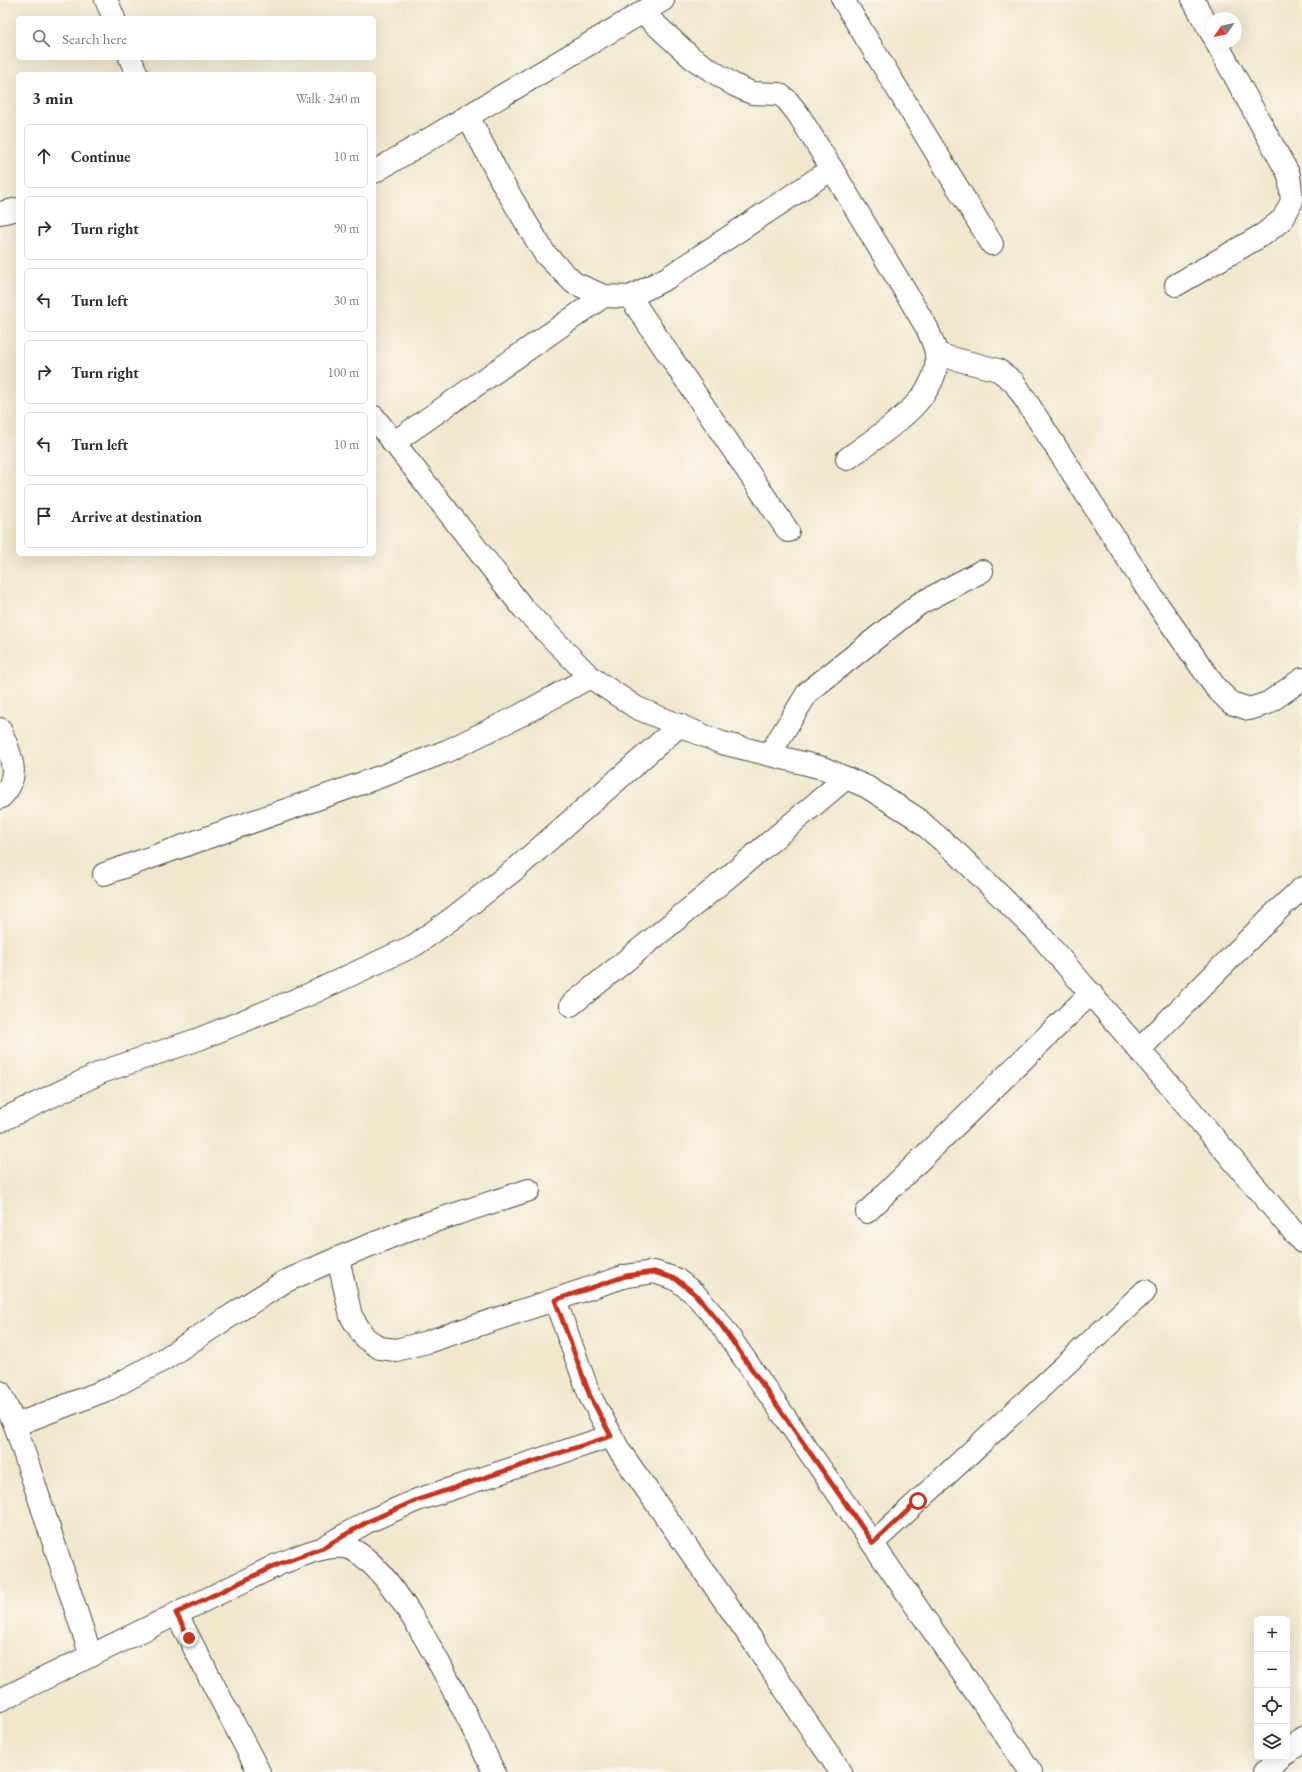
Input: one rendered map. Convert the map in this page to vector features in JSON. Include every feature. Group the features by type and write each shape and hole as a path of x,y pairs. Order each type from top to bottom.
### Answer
{"street":[{"path":"106,0 113,16"},
{"path":"376,171 663,0"},
{"path":"843,0 992,244"},
{"path":"1193,0 1206,23"},
{"path":"642,12 692,58 734,85 752,93 778,94 787,100 798,114 927,328 936,354 934,377 922,398 899,419 847,459"},
{"path":"1176,285 1264,234 1283,219 1292,201 1289,175 1219,48"},
{"path":"131,60 136,72"},
{"path":"468,116 503,184 545,254 574,283 604,296 630,297 668,278 832,170"},
{"path":"0,213 16,209"},
{"path":"393,443 604,296"},
{"path":"630,297 788,531"},
{"path":"936,354 998,370 1014,382 1153,598 1216,688 1231,703 1249,709 1268,703 1302,679"},
{"path":"376,420 523,608 590,677 637,708 722,743 823,768 867,787 915,817 958,854 1041,936 1302,1242"},
{"path":"769,755 808,692 919,604 982,571"},
{"path":"104,874 378,778 447,751 519,716 590,677"},
{"path":"0,1121 102,1072 200,1039 310,994 415,945 454,917 518,867 680,725"},
{"path":"0,729 13,766 12,783 0,798"},
{"path":"571,1005 714,889 846,778"},
{"path":"1139,1050 1278,910 1302,888"},
{"path":"867,1212 1090,993"},
{"path":"15,1425 109,1389 163,1360 284,1282 410,1229 529,1190"},
{"path":"338,1258 351,1316 365,1338 380,1348 396,1350 427,1342 626,1276 654,1272 676,1279 695,1294 719,1322 1031,1772"},
{"path":"873,1543 1145,1291"},
{"path":"555,1300 590,1396 618,1450 756,1644 805,1720 841,1772"},
{"path":"0,1392 15,1425 91,1656"},
{"path":"0,1700 279,1564 323,1548 367,1522 417,1500 611,1436"},
{"path":"323,1548 344,1547 366,1558 390,1585 420,1626 494,1772"},
{"path":"176,1613 259,1772"},
{"path":"1290,1749 1302,1738"},
{"path":"1265,1772 1278,1760"}],"route":[{"path":"189,1638 176,1613 279,1564 323,1548 367,1522 417,1500 611,1436 590,1396 555,1300 626,1276 654,1272 676,1279 695,1294 719,1322 873,1543 918,1501"}]}
